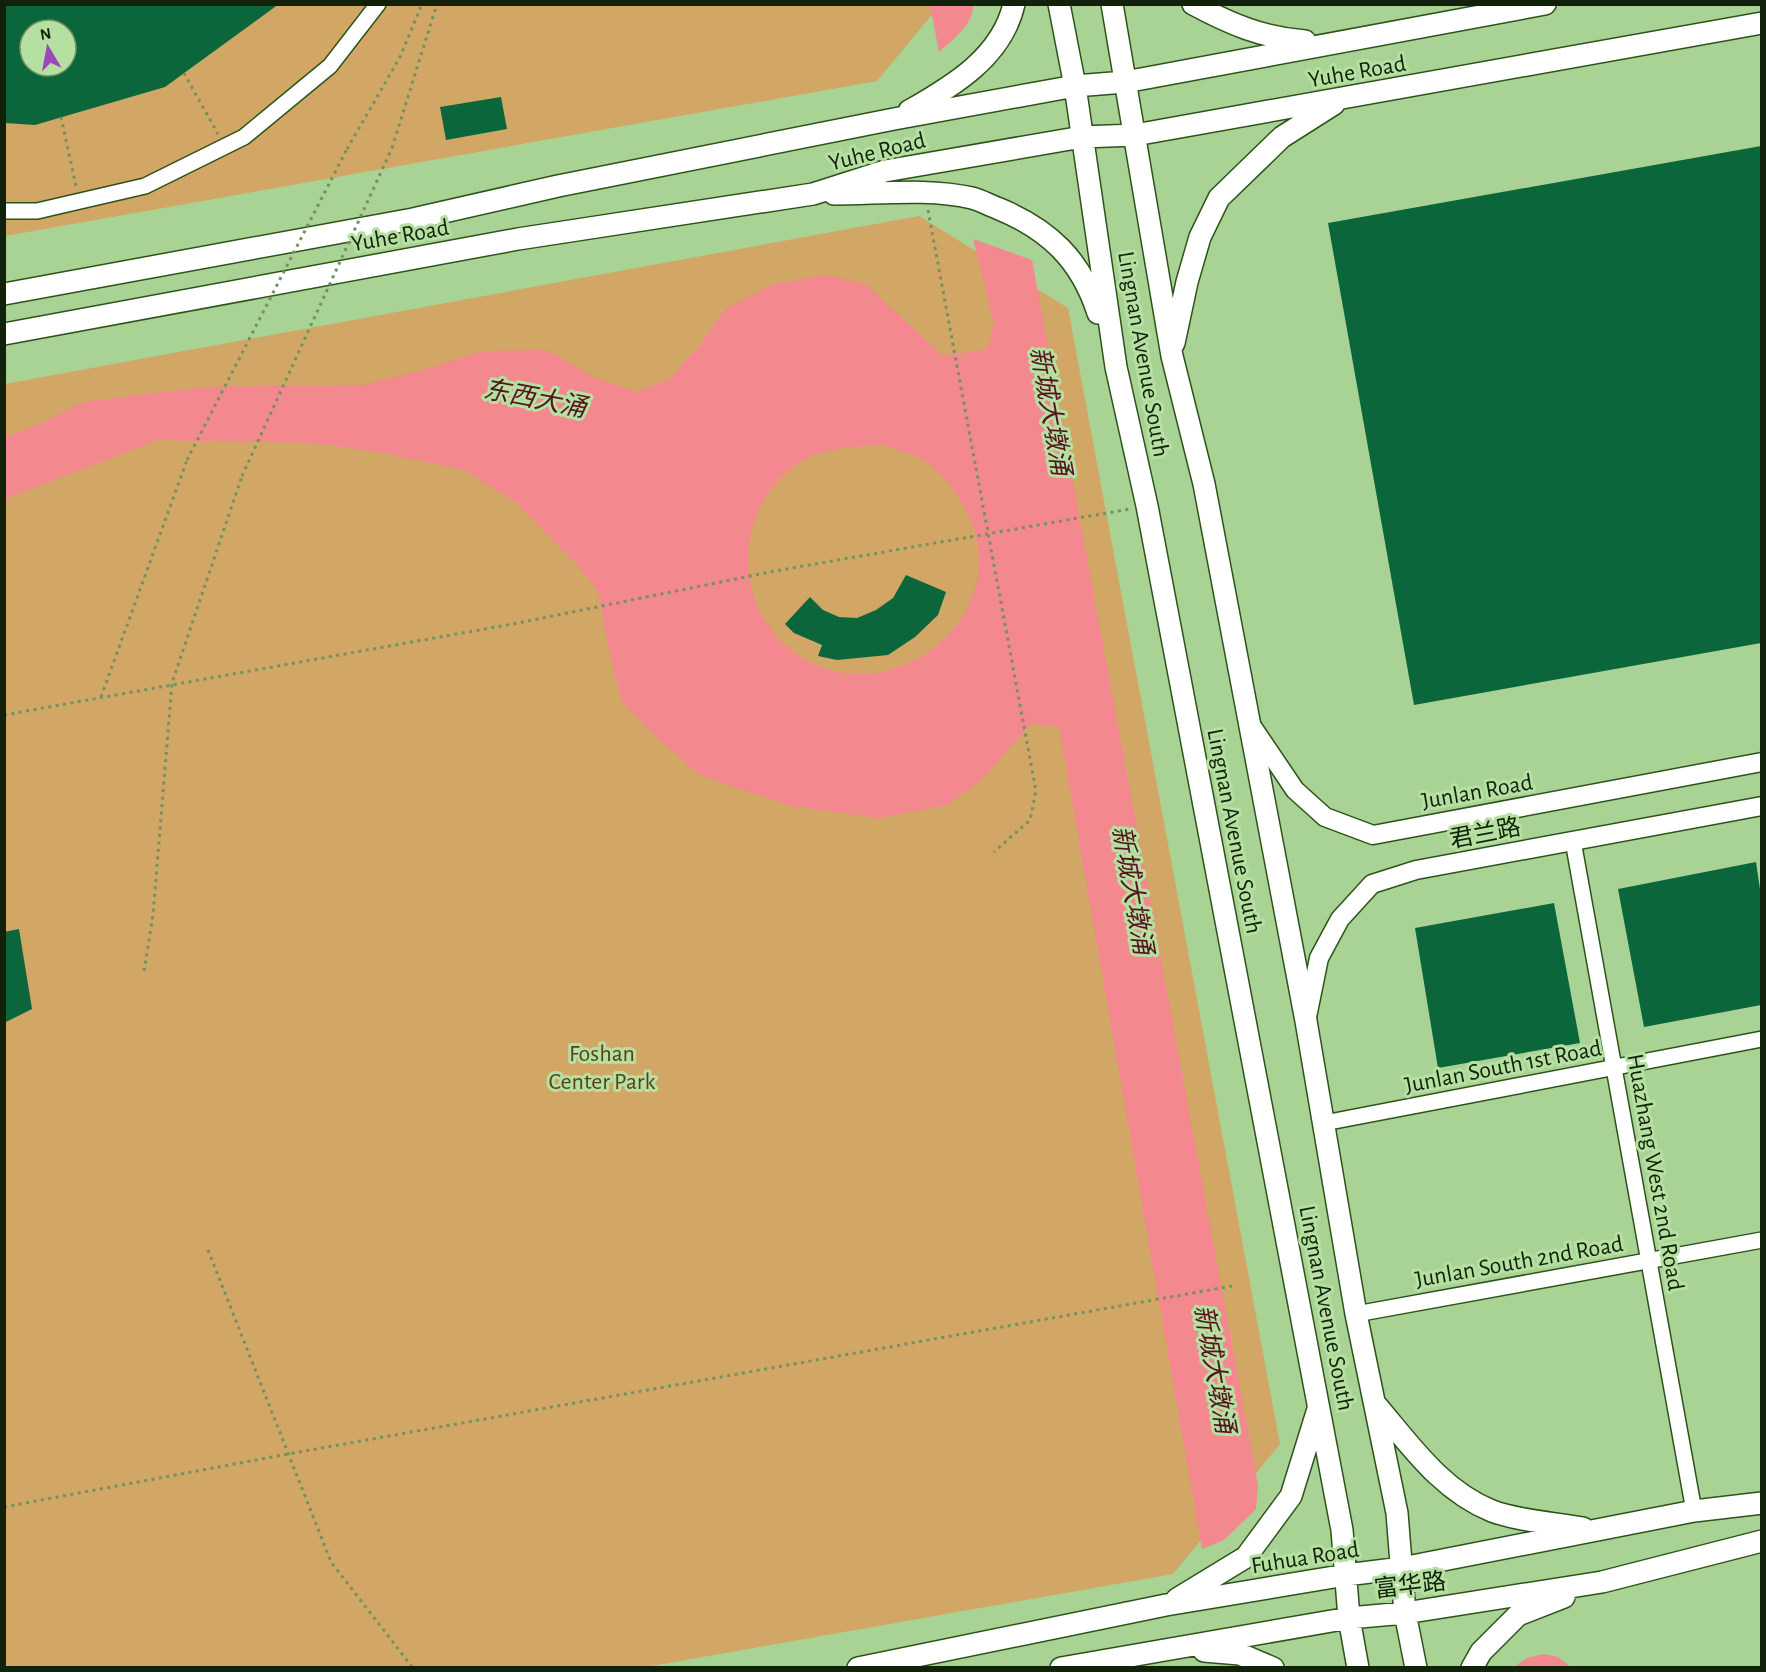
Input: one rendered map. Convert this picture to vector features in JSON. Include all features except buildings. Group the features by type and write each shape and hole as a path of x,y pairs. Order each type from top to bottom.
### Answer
{"main road":[{"path":"894,119 938,95 990,55 1011,20 1014,4"},
{"name":"Lingnan Avenue South","path":"1059,4 1075,86 1116,367 1147,506 1320,1406 1342,1530 1349,1618 1358,1668"},
{"path":"1112,4 1172,356 1204,484 1306,1021 1356,1314 1398,1513 1405,1613 1416,1668"},
{"path":"1193,4 1234,26 1280,39 1332,43"},
{"name":"Yuhe Road","path":"4,294 413,219 558,186 894,119 1075,86 1125,82 1545,4"},
{"name":"Yuhe Road","path":"4,334 518,239 813,195 885,171 1082,137 1135,135 1761,23"},
{"path":"1172,356 1187,282 1200,237 1219,198 1282,137 1342,99"},
{"path":"813,195 925,193 973,198 1027,220 1062,248 1090,289 1116,367"},
{"path":"1374,1403 1434,1473 1461,1496 1494,1512 1596,1531"},
{"path":"1166,1605 1246,1557 1291,1496 1320,1406"},
{"name":"Fuhua Road","path":"858,1668 1166,1605 1402,1568 1694,1511 1761,1503"},
{"name":"富华路","path":"1061,1668 1349,1618 1405,1613 1602,1582 1761,1540"},
{"path":"1472,1668 1481,1652 1518,1615 1602,1582"},
{"path":"1170,1649 1240,1654 1273,1668"}],"street":[{"path":"4,211 37,211 145,186 244,137 330,66 378,4"},
{"name":"Junlan Road","path":"1248,720 1295,790 1325,817 1373,835 1761,762"},
{"name":"君兰路","path":"1306,1021 1319,958 1340,919 1372,884 1416,870 1761,806"},
{"name":"Huazhang West 2nd Road","path":"1573,841 1694,1511"},
{"name":"Junlan South 1st Road","path":"1324,1123 1761,1039"},
{"name":"Junlan South 2nd Road","path":"1356,1314 1761,1240"}],"path":[{"path":"101,697 187,460 347,149 400,57 422,4"},
{"path":"144,971 153,915 172,683 242,476 392,148 437,4"},
{"path":"184,73 225,147"},
{"path":"61,117 80,201"},
{"path":"925,193 1036,791 1030,820 994,852"},
{"path":"4,715 564,614 775,571 988,532 1147,506"},
{"path":"208,1250 331,1562 413,1668"},
{"path":"4,1507 288,1454 1233,1286"}],"green space":[{"path":"5,5 940,5 877,81 5,236"},
{"name":"Foshan Center Park","path":"919,216 1068,308 1280,1444 1173,1574 646,1667 5,1668 5,384"}],"water":[{"path":"930,5 973,5 966,25 939,52"},
{"path":"973,239 1032,260 1258,1485 1256,1509 1224,1540 1202,1549 1059,726 1031,724 979,782 947,805 878,818 791,806 700,775 655,736 622,702 608,647 598,591 577,565 514,501 464,470 378,452 314,443 158,440 5,499 5,437 43,423 83,402 203,387 363,385 420,371 483,351 547,350 595,378 638,392 670,378 698,348 725,309 771,285 827,275 865,284 943,356 987,349 994,324","holes":["882,445 928,463 945,479 959,498 978,546 976,585 960,620 933,648 899,667 861,674 821,667 783,643 771,630 758,608 749,572 750,538 762,504 782,476 796,465 827,451"]},
{"path":"1543,1654 1558,1657 1571,1667 1514,1667 1527,1658"}],"water label":[{"name":"东西大涌","path":"535,398"},
{"name":"新城大墩涌","path":"1051,411"},
{"name":"新城大墩涌","path":"1133,890"},
{"name":"新城大墩涌","path":"1215,1369"}]}
